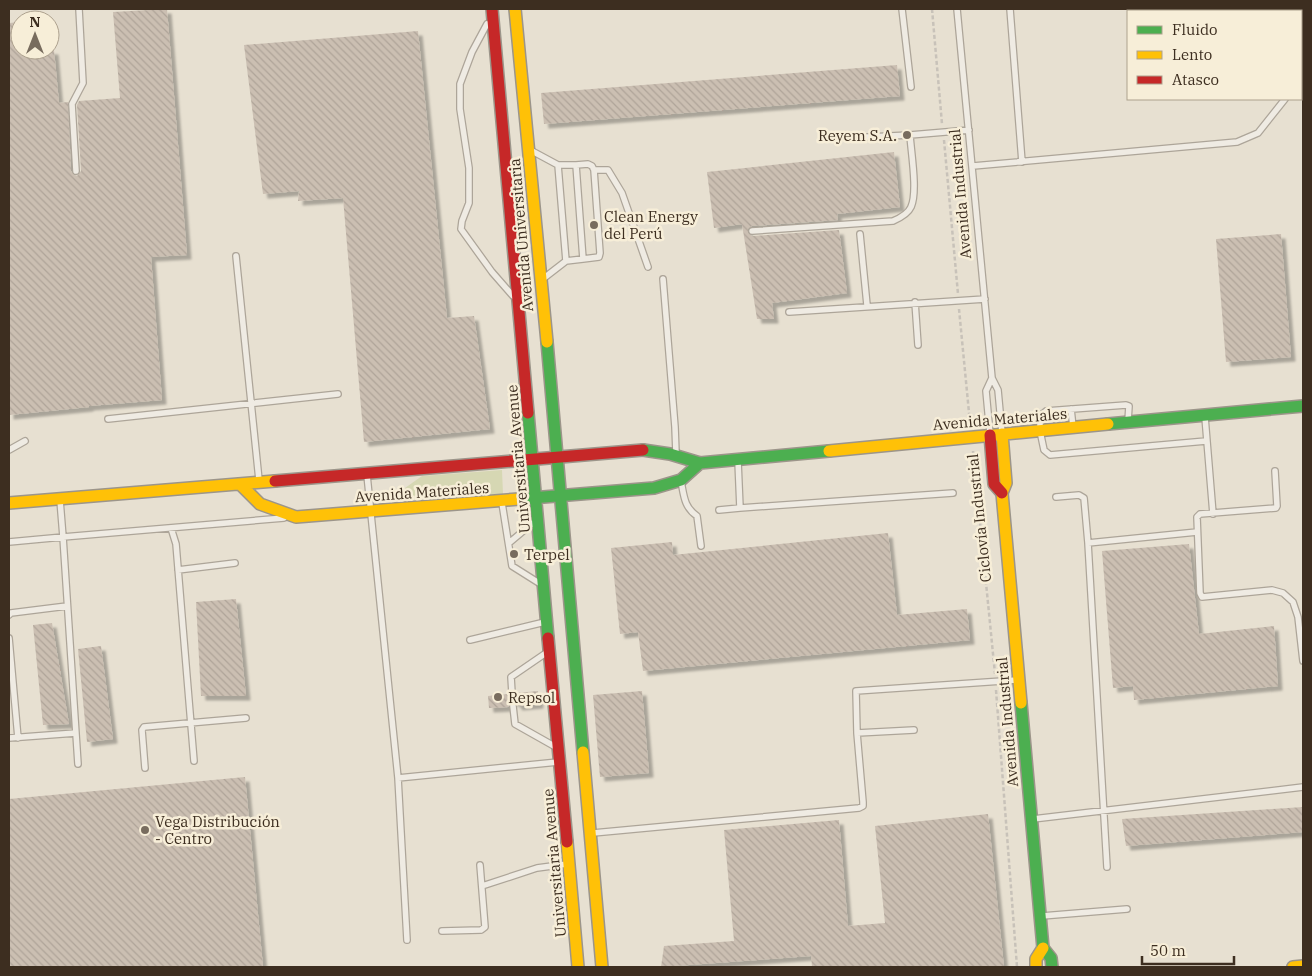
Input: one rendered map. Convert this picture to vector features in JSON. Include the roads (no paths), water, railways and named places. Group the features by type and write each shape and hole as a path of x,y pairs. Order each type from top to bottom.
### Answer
{"street":[{"name":"Avenida Universitaria","path":"515,9 528,150 529,281 557,458"},
{"name":"Universitaria Avenue","path":"492,11 529,281 519,304 558,748 581,841 602,967"},
{"name":"Avenida Materiales","path":"9,503 638,450 656,450 700,463 1303,406"},
{"name":"Avenida Industrial","path":"996,435 1006,483 1002,493 1043,948 1051,958 1052,967"},
{"name":"Universitaria Avenue","path":"557,458 561,496 581,841 569,863 578,967"},
{"name":"Avenida Materiales","path":"240,484 260,504 296,517 654,488 681,480 700,463"},
{"name":"Avenida Industrial","path":"1036,967 1036,959 1043,948"},
{"path":"1293,967 1303,966"}],"lane":[{"path":"76,171 72,104 83,83 79,9"},
{"path":"902,9 911,87"},
{"name":"Avenida Industrial","path":"957,9 992,378 998,390 996,435"},
{"path":"1010,9 1022,162"},
{"path":"492,11 472,52 460,84 460,109 469,168 469,203 461,229 492,272 519,304"},
{"path":"973,166 1237,142 1258,134 1284,100"},
{"path":"848,138 969,130"},
{"path":"752,231 893,221 905,215 911,208 914,196 910,135"},
{"path":"528,150 558,165 588,164 592,166 594,170 600,253 599,257 595,259 566,261 553,273 529,281"},
{"path":"576,164 583,260"},
{"path":"558,165 566,261"},
{"path":"594,170 608,170 622,193 648,267"},
{"path":"860,234 867,306"},
{"path":"236,256 259,482"},
{"path":"663,279 676,427 676,455"},
{"path":"789,312 915,302 985,299"},
{"path":"915,302 918,346"},
{"name":"Avenida Industrial","path":"992,378 986,391 996,435"},
{"path":"108,419 338,394"},
{"path":"1128,422 1129,406 1126,405 1046,411 1040,416 1040,431 1044,450 1050,455 1206,441"},
{"path":"1072,409 1073,428"},
{"path":"1205,415 1213,514"},
{"path":"9,450 24,441"},
{"path":"738,459 740,508"},
{"path":"1274,471 1276,508 1200,514 1197,517 1196,532 1200,596 1272,590 1283,593 1293,602 1298,617 1303,661"},
{"path":"367,473 398,778 407,940"},
{"path":"681,480 685,502 688,508 697,516 701,546"},
{"path":"719,510 953,493"},
{"path":"1056,497 1079,495 1084,498 1108,868"},
{"path":"60,498 78,764"},
{"path":"501,501 512,566 544,586"},
{"path":"9,542 296,517"},
{"path":"509,543 538,520"},
{"path":"172,528 176,544 194,761"},
{"path":"1088,542 1196,532"},
{"path":"178,570 235,563"},
{"path":"9,615 11,613 66,606"},
{"path":"470,640 534,623 547,622"},
{"path":"9,638 18,738"},
{"path":"512,694 511,677 550,651"},
{"path":"581,841 859,808 863,806 863,802 857,733 856,691 1019,680"},
{"path":"513,706 515,724 558,748"},
{"path":"145,768 142,730 144,727 246,718"},
{"path":"857,733 914,730"},
{"path":"9,738 76,733"},
{"path":"398,778 560,761"},
{"path":"1031,819 1303,787"},
{"path":"482,886 536,868 569,863"},
{"path":"442,931 484,929 480,865"},
{"path":"1040,916 1127,908"}],"place":[{"name":"Reyem S.A.","path":"907,135"},
{"name":"Clean Energy del Perú","path":"594,225"},
{"name":"Terpel","path":"514,554"},
{"name":"Repsol","path":"498,697"},
{"name":"Vega Distribución - Centro","path":"145,830"}]}
